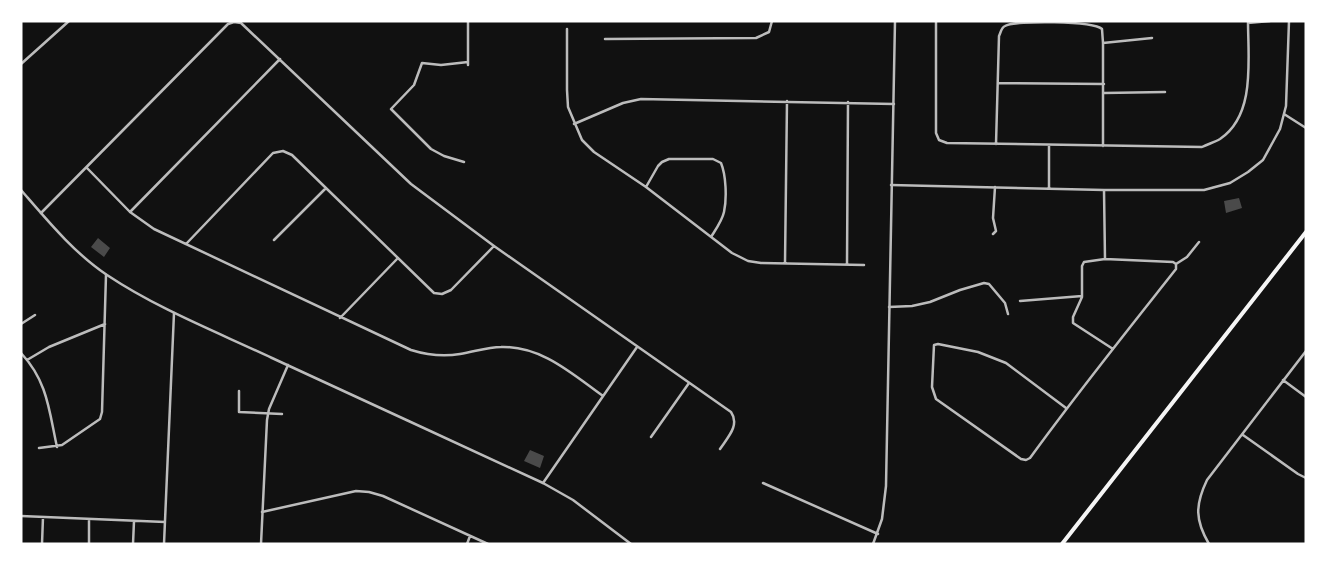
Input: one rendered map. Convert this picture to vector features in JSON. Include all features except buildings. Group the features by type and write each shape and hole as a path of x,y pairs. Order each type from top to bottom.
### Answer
{"main road":[{"path":"1062,544 1306,232"}],"street":[{"path":"21,64 69,21"},
{"path":"464,162 444,156 430,149 391,109 414,85 422,63 441,65 468,64 468,21"},
{"path":"605,39 756,38 769,32 772,21"},
{"path":"873,544 882,518 886,486 895,21"},
{"path":"936,21 936,133 939,140 947,143 1202,147 1220,139 1233,126 1242,110 1247,94 1248,22 1270,21"},
{"path":"891,185 1104,190 1204,190 1230,183 1263,160 1280,129 1286,106 1289,21"},
{"path":"41,213 228,24 234,22 241,23 410,184 494,246 731,412 735,418 734,424 720,449"},
{"path":"996,144 999,36 1001,30 1005,26 1015,23 1042,22 1092,25 1099,26 1102,29 1104,84 1103,146"},
{"path":"567,29 566,90 568,107 582,140 594,152 646,188 732,253 748,261 864,265"},
{"path":"1103,43 1152,38"},
{"path":"130,212 280,59"},
{"path":"998,83 1104,84"},
{"path":"1104,93 1165,92"},
{"path":"574,124 632,99 894,104"},
{"path":"785,263 787,101"},
{"path":"846,264 848,102"},
{"path":"1284,114 1306,128"},
{"path":"1049,188 1050,145"},
{"path":"186,244 274,153 283,151 292,155 434,294 442,294 451,290 494,246"},
{"path":"646,188 662,162 669,160 714,159 721,163 725,172 724,212 720,223 711,237"},
{"path":"87,168 130,212 154,229 411,350 426,355 459,355 501,347 520,348 538,353 552,360 603,396"},
{"path":"993,234 996,231 993,218 995,187"},
{"path":"274,240 326,188"},
{"path":"21,190 74,247 106,275 174,312 543,483 574,500 631,544"},
{"path":"1104,190 1105,259"},
{"path":"1176,264 1187,257 1200,242"},
{"path":"340,318 397,259"},
{"path":"1114,349 1073,323 1073,317 1082,296 1082,266 1088,261 1105,259 1170,261 1176,264"},
{"path":"1066,408 1006,363 978,352 938,344 934,345 932,387 936,399 1021,459 1026,460 1030,458 1066,408 1176,269 1176,264"},
{"path":"40,448 62,445 100,420 102,412 106,275"},
{"path":"889,306 912,306 930,302 984,283 989,284 1006,303 1008,314"},
{"path":"1020,301 1082,296"},
{"path":"164,544 174,312"},
{"path":"21,324 35,315"},
{"path":"28,360 49,347 105,324"},
{"path":"543,483 638,346"},
{"path":"1209,544 1198,521 1199,501 1207,480 1306,351"},
{"path":"21,353 28,360 43,384 57,447"},
{"path":"261,544 265,434 268,414 288,365"},
{"path":"1284,380 1306,397"},
{"path":"651,437 689,382"},
{"path":"239,391 239,412 282,414"},
{"path":"1243,435 1306,478"},
{"path":"763,483 878,534"},
{"path":"262,512 356,491 369,492 383,496 488,544"},
{"path":"21,516 165,522"},
{"path":"42,544 43,517"},
{"path":"88,519 89,544"},
{"path":"133,544 134,521"},
{"path":"466,544 470,536"}]}
